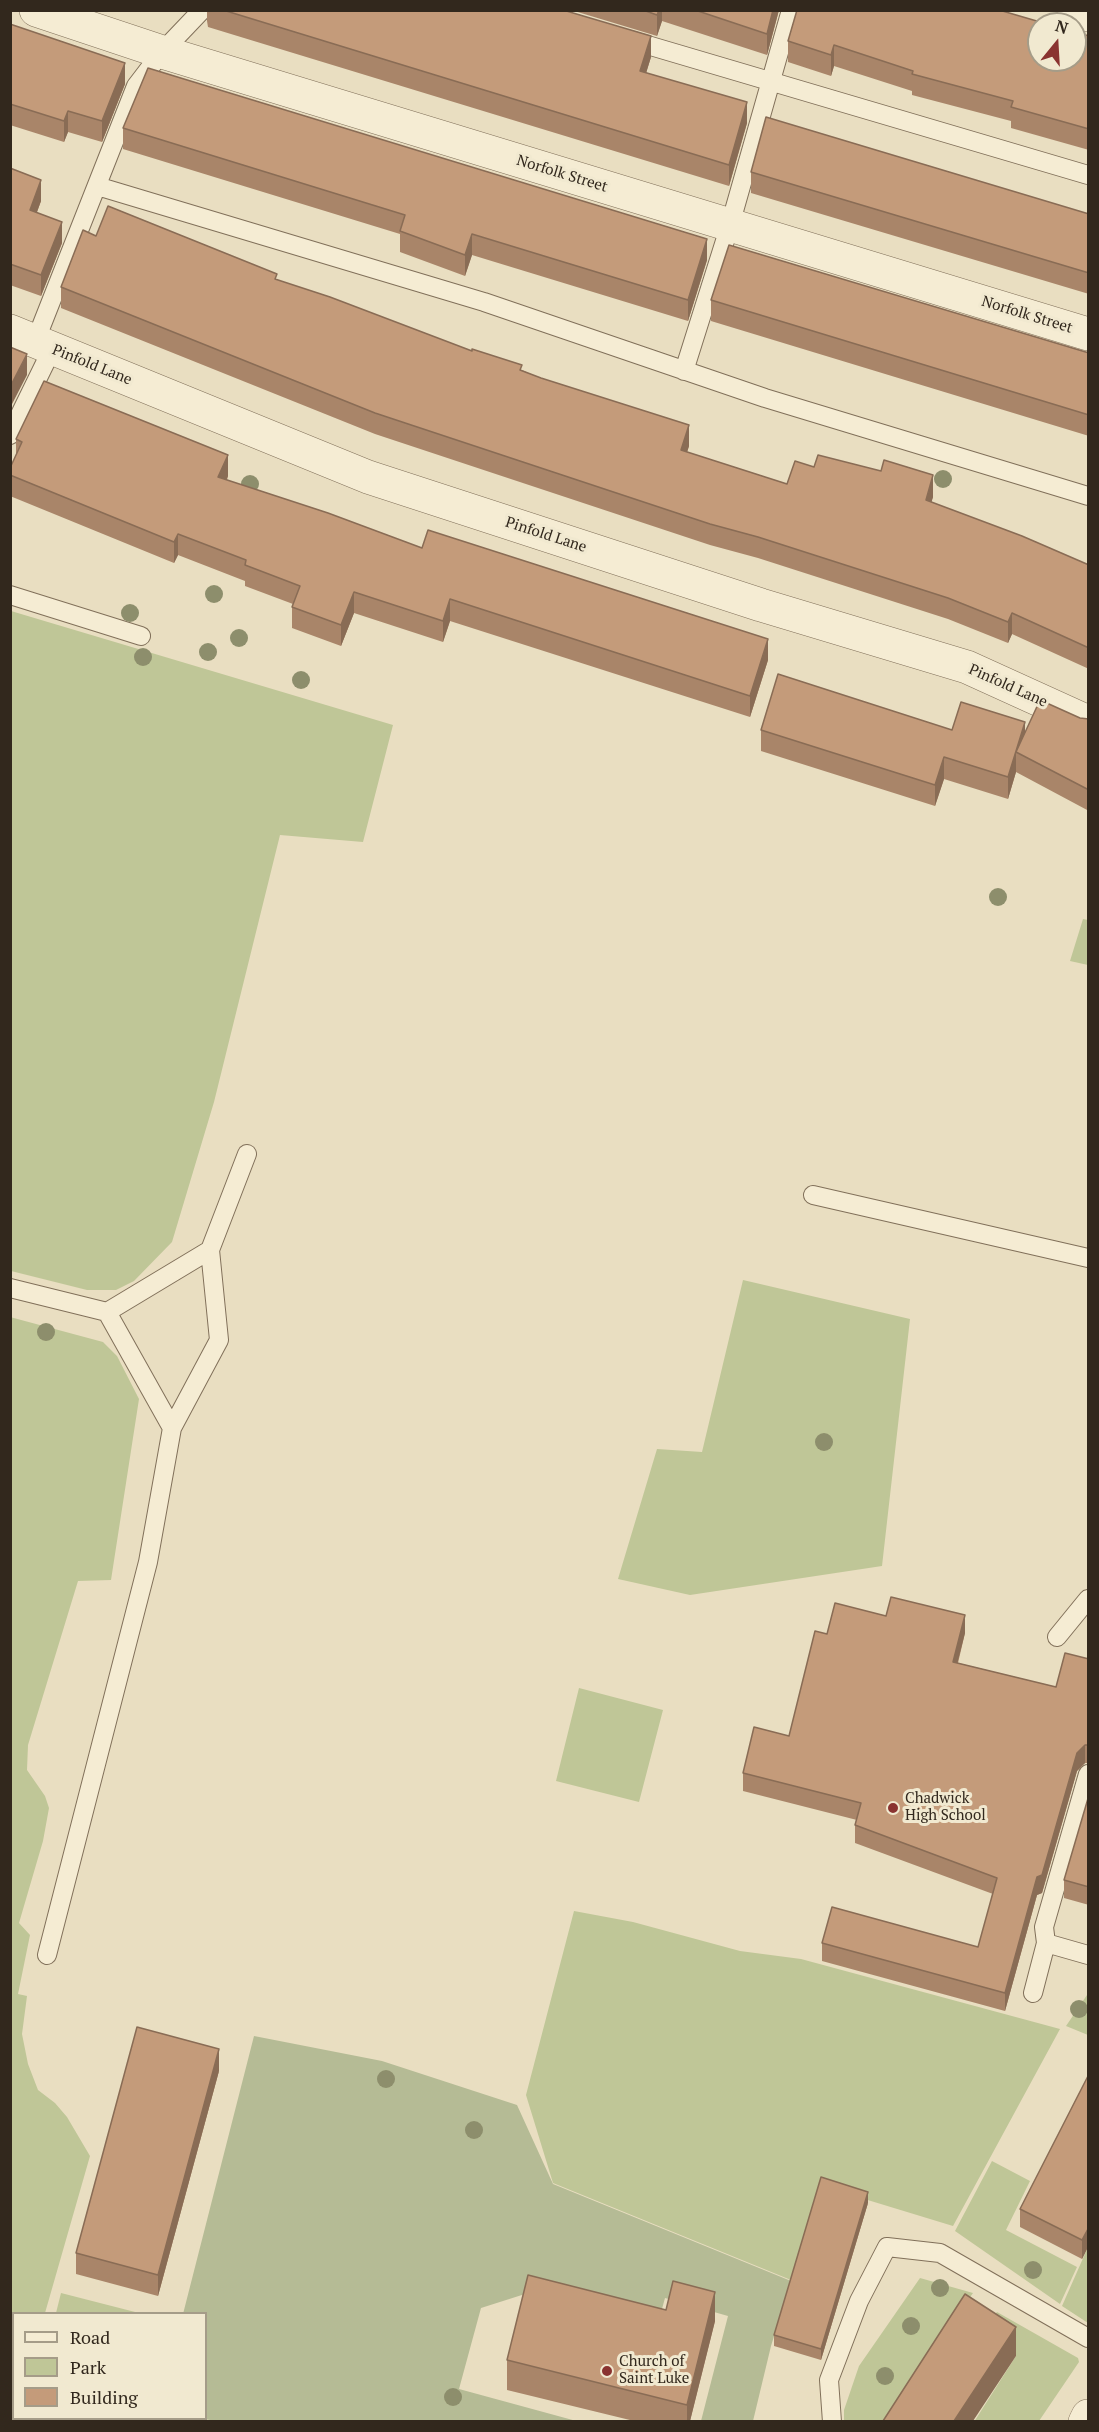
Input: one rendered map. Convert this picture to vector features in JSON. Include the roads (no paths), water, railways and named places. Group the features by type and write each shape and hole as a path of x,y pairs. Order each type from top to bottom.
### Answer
{"street":[{"name":"Norfolk Street","path":"36,10 162,52 1089,334"},
{"path":"1074,10 1089,15"},
{"name":"Pinfold Lane","path":"32,341 368,477 761,605 967,667 1089,722"},
{"path":"1085,2421 1089,2416"}],"lane":[{"path":"10,435 32,341 136,86 162,52 202,10"},
{"path":"684,371 730,225 791,10"},
{"path":"610,34 1089,175"},
{"path":"97,186 484,302 684,371 1089,496"},
{"path":"10,595 141,636"},
{"path":"47,1955 148,1562 172,1428 219,1340 210,1250 247,1154"},
{"path":"813,1195 1089,1258"},
{"path":"10,1288 107,1312 210,1250"},
{"path":"107,1312 172,1428"},
{"path":"1057,1637 1089,1599"},
{"path":"1033,1994 1046,1943 1044,1927 1089,1774"},
{"path":"1046,1943 1089,1955"},
{"path":"831,2421 829,2380 859,2301 887,2247 940,2253 1089,2338"}],"place":[{"name":"Chadwick High School","path":"893,1808"},
{"name":"Church of Saint Luke","path":"607,2371"}]}
